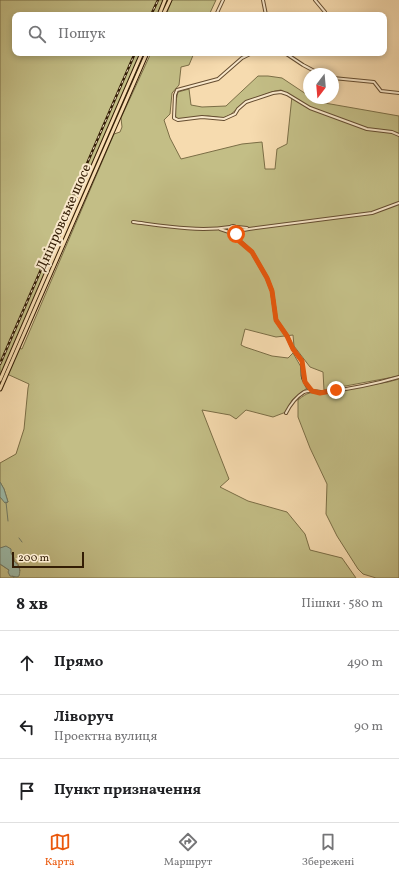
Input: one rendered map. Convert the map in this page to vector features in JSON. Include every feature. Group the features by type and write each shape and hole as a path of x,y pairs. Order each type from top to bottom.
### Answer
{"main road":[{"path":"160,12 165,0"},
{"path":"164,12 170,0"},
{"name":"Дніпровське шосе","path":"0,380 141,56"},
{"name":"Дніпровське шосе","path":"0,389 145,56"}],"street":[{"path":"217,12 223,0"},
{"path":"263,0 265,12"},
{"path":"315,0 325,12"},
{"path":"246,56 218,79 177,90 175,95 175,120 202,117 224,118 235,114 246,102 273,93 281,92 310,108 367,129 373,131 392,132 399,135"},
{"path":"290,56 309,68"},
{"path":"339,79 374,82 381,91 399,93"},
{"path":"219,229 234,234 249,228 372,213 399,203"},
{"path":"133,222 166,226 219,229 234,226 249,228"},
{"path":"230,227 230,233 252,252 267,278 272,291 276,320 302,361 303,378 307,386 312,391"},
{"path":"237,227 236,236 238,240"},
{"path":"286,413 292,402 304,392 312,391 320,393 399,377"}],"shaded area":[{"path":"0,0 165,0 160,12 12,12 12,56 141,56 0,380"},
{"path":"172,0 216,0 210,12 167,12"},
{"path":"150,56 193,56 189,65 181,67 179,85 172,93 170,114 164,120 170,138 181,159 242,144 262,142 265,169 275,169 277,149 287,144 292,96 281,90 275,91 246,101 230,115 223,118 208,116 180,119 176,118 175,108 178,92 189,89 191,105 202,107 226,106 258,76 268,76 282,78 303,92 303,104 330,104 399,116 399,376 324,390 323,372 310,367 294,346 293,335 276,337 245,329 241,345 245,347 272,356 288,358 293,353 301,367 301,376 307,388 292,400 286,412 273,417 246,410 236,419 230,415 202,410 229,479 220,487 248,501 287,512 305,534 310,550 342,558 356,578 0,578 0,564 9,570 20,571 18,564 14,561 13,556 6,547 0,548 0,497 5,502 8,502 0,482 0,463 16,454 24,429 29,384 7,374 18,348 22,349 114,134 120,132 122,127 121,118"},
{"path":"399,379 399,578 376,578 363,574 358,569 337,536 326,514 327,484 310,448 298,417 298,400 309,393 322,393"},
{"path":"0,482 8,502 5,503 0,497"},
{"path":"6,546 11,549 14,561 19,568 20,574 17,577 10,576 8,572 9,570 0,564 0,548"}],"waterway":[{"path":"6,502 8,521"},
{"path":"19,538 22,542"}],"railway":[{"path":"152,12 158,0"},
{"path":"0,364 134,56"}],"route":[{"path":"236,234 237,232 236,236 238,240 252,252 267,278 272,291 276,320 302,361 303,378 307,386 312,391 320,393 336,390"}]}
